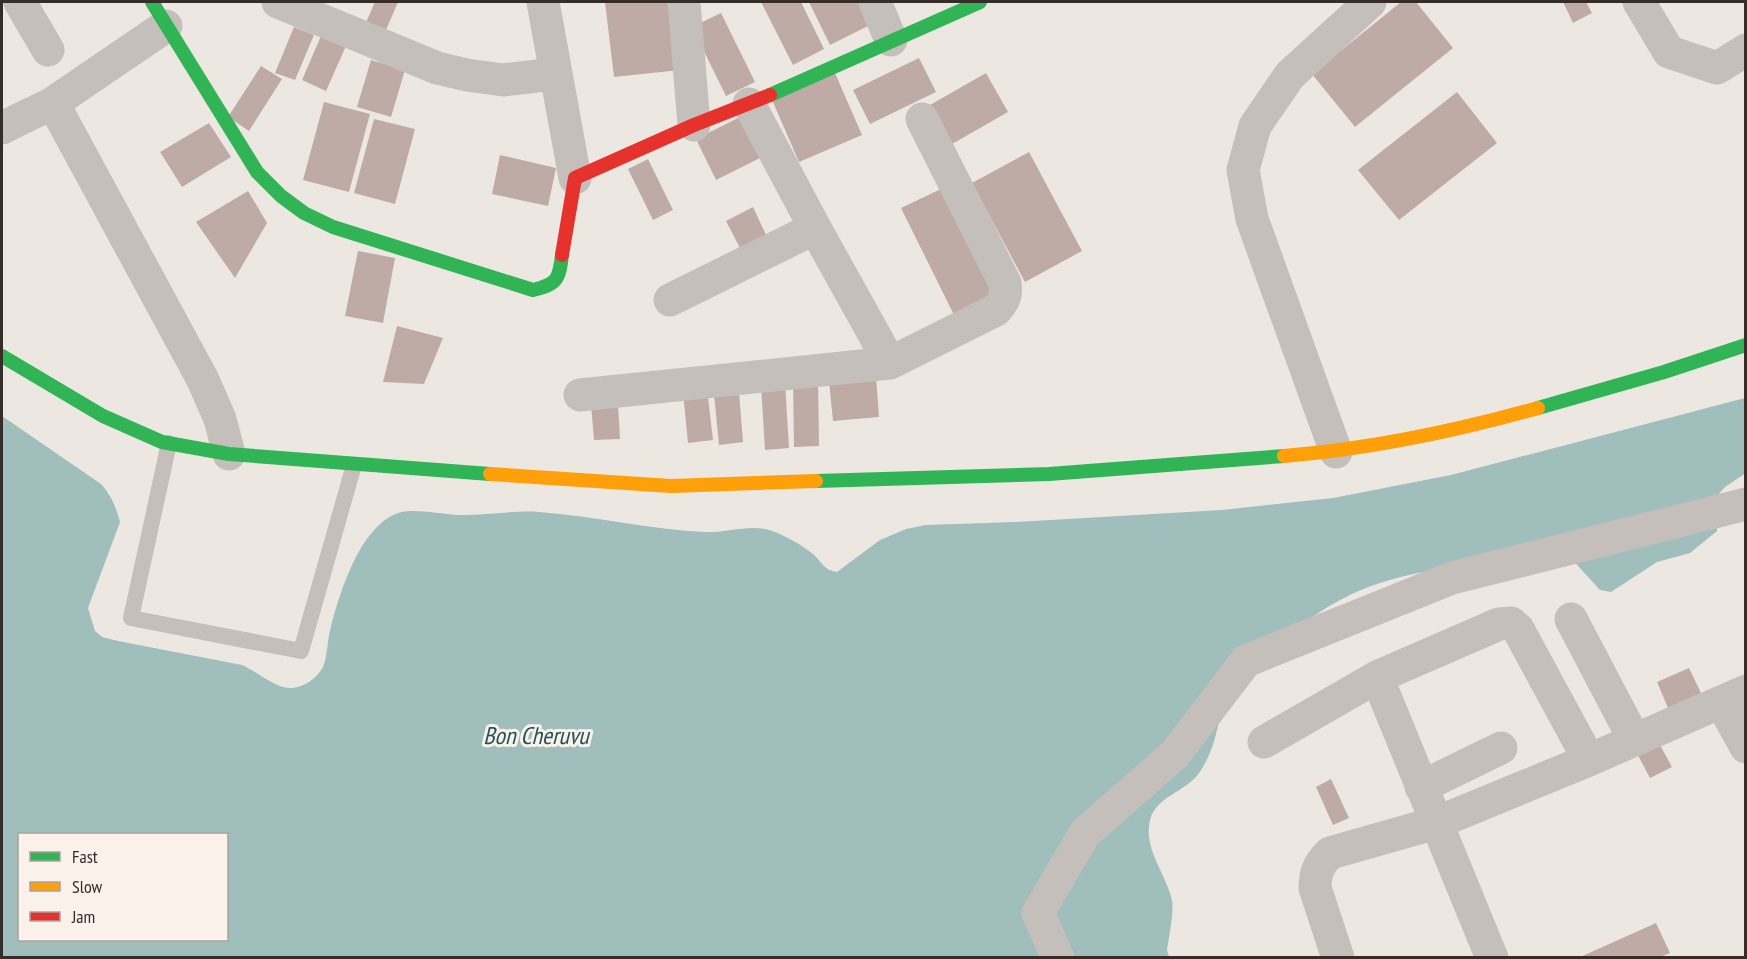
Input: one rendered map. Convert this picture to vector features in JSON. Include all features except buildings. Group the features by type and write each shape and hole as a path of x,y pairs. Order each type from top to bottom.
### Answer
{"street":[{"path":"20,2 48,50"},
{"path":"278,2 437,68 503,80 555,74"},
{"path":"2,128 53,103 159,14 257,172 280,196 304,213 333,227 533,291 549,286 560,278 575,178 543,2"},
{"path":"684,2 694,125"},
{"path":"875,2 891,40"},
{"path":"575,178 980,2"},
{"path":"1336,452 1252,219 1243,170 1255,126 1290,75 1370,2"},
{"path":"1639,2 1669,52 1717,68 1746,50"},
{"path":"53,103 203,380 220,419 229,454"},
{"path":"749,104 891,363"},
{"path":"580,395 891,363 996,310 1007,293 1005,283 922,119"},
{"path":"670,300 815,228"},
{"path":"2,356 103,416 162,442 229,454 354,465 671,486 1049,474 1336,452 1494,420 1664,372 1746,345"},
{"path":"1058,957 1038,914 1085,833 1175,754 1246,661 1452,578 1746,504"},
{"path":"1571,619 1634,739"},
{"path":"1264,742 1377,677 1499,624 1511,623 1518,629 1589,760"},
{"path":"1377,677 1492,957"},
{"path":"1338,957 1315,888 1315,877 1320,862 1330,854 1436,823 1733,697 1746,747"},
{"path":"1421,786 1501,748"}],"lane":[{"path":"169,443 131,618 301,651 354,465"}],"water":[{"name":"Bon Cheruvu","path":"1745,398 1746,473 1725,487 1717,496 1717,531 1690,553 1657,562 1611,592 1600,590 1569,556 1458,566 1402,577 1375,585 1333,604 1285,637 1225,685 1217,731 1205,763 1187,785 1158,805 1150,820 1152,851 1172,900 1167,950 1169,957 2,958 2,416 101,484 115,506 120,522 88,608 95,631 102,637 118,641 242,665 285,688 295,688 305,684 314,678 323,667 340,595 355,559 375,529 388,518 402,512 422,511 467,515 539,512 685,531 714,532 761,528 792,540 813,554 825,567 837,572 880,540 906,529 926,525 1222,510 1333,498 1451,475"}],"traffic: fast":[{"path":"152,2 257,172 281,196 304,213 333,227 533,290 548,285 556,279 562,255"},
{"path":"770,95 980,2"},
{"path":"1538,408 1664,372 1746,345"},
{"path":"2,356 103,416 162,442 229,454 490,474"},
{"path":"816,481 1049,474 1284,456"}],"traffic: slow":[{"path":"1284,456 1348,449 1412,438 1538,408"},
{"path":"490,474 671,486 816,481"}],"traffic: jam":[{"path":"562,255 575,178 694,125 770,95"}]}
